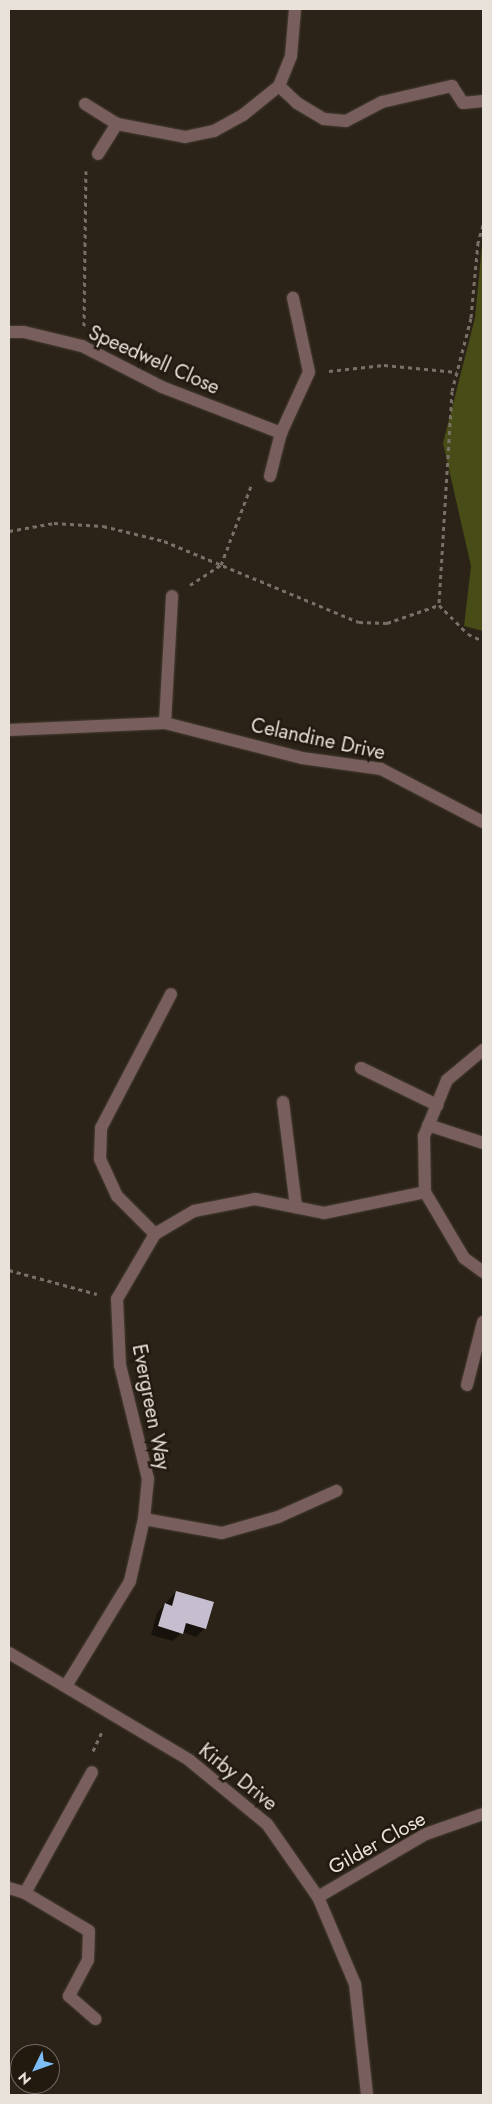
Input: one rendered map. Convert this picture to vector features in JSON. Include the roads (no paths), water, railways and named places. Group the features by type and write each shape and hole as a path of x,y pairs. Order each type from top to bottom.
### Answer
{"street":[{"path":"85,104 117,124 185,137 214,131 243,115 279,86 291,56 295,9"},
{"path":"279,86 297,103 324,119 346,121 382,102 452,86 463,103 483,101"},
{"path":"98,154 117,124"},
{"path":"270,476 281,434 309,372 293,298"},
{"name":"Speedwell Close","path":"9,332 24,332 82,346 162,387 281,434"},
{"path":"165,723 172,596"},
{"name":"Celandine Drive","path":"9,730 165,723 302,758 381,769 483,822"},
{"path":"171,994 101,1128 100,1159 117,1196 155,1234 194,1211 255,1199 324,1213 425,1192"},
{"path":"483,1050 447,1080 424,1136 425,1192 464,1258 483,1272"},
{"path":"361,1068 437,1105"},
{"path":"282,1102 296,1207"},
{"path":"428,1125 483,1143"},
{"name":"Evergreen Way","path":"66,1686 130,1581 144,1519 148,1479 120,1365 117,1299 155,1234"},
{"path":"467,1385 483,1322"},
{"path":"144,1519 222,1533 278,1518 336,1491"},
{"name":"Kirby Drive","path":"9,1653 189,1760 267,1824 318,1898 355,1984 367,2095"},
{"path":"25,1893 92,1772"},
{"name":"Gilder Close","path":"318,1898 426,1834 483,1814"},
{"path":"9,1888 25,1893 89,1931 88,1960 69,1996 95,2019"}]}
